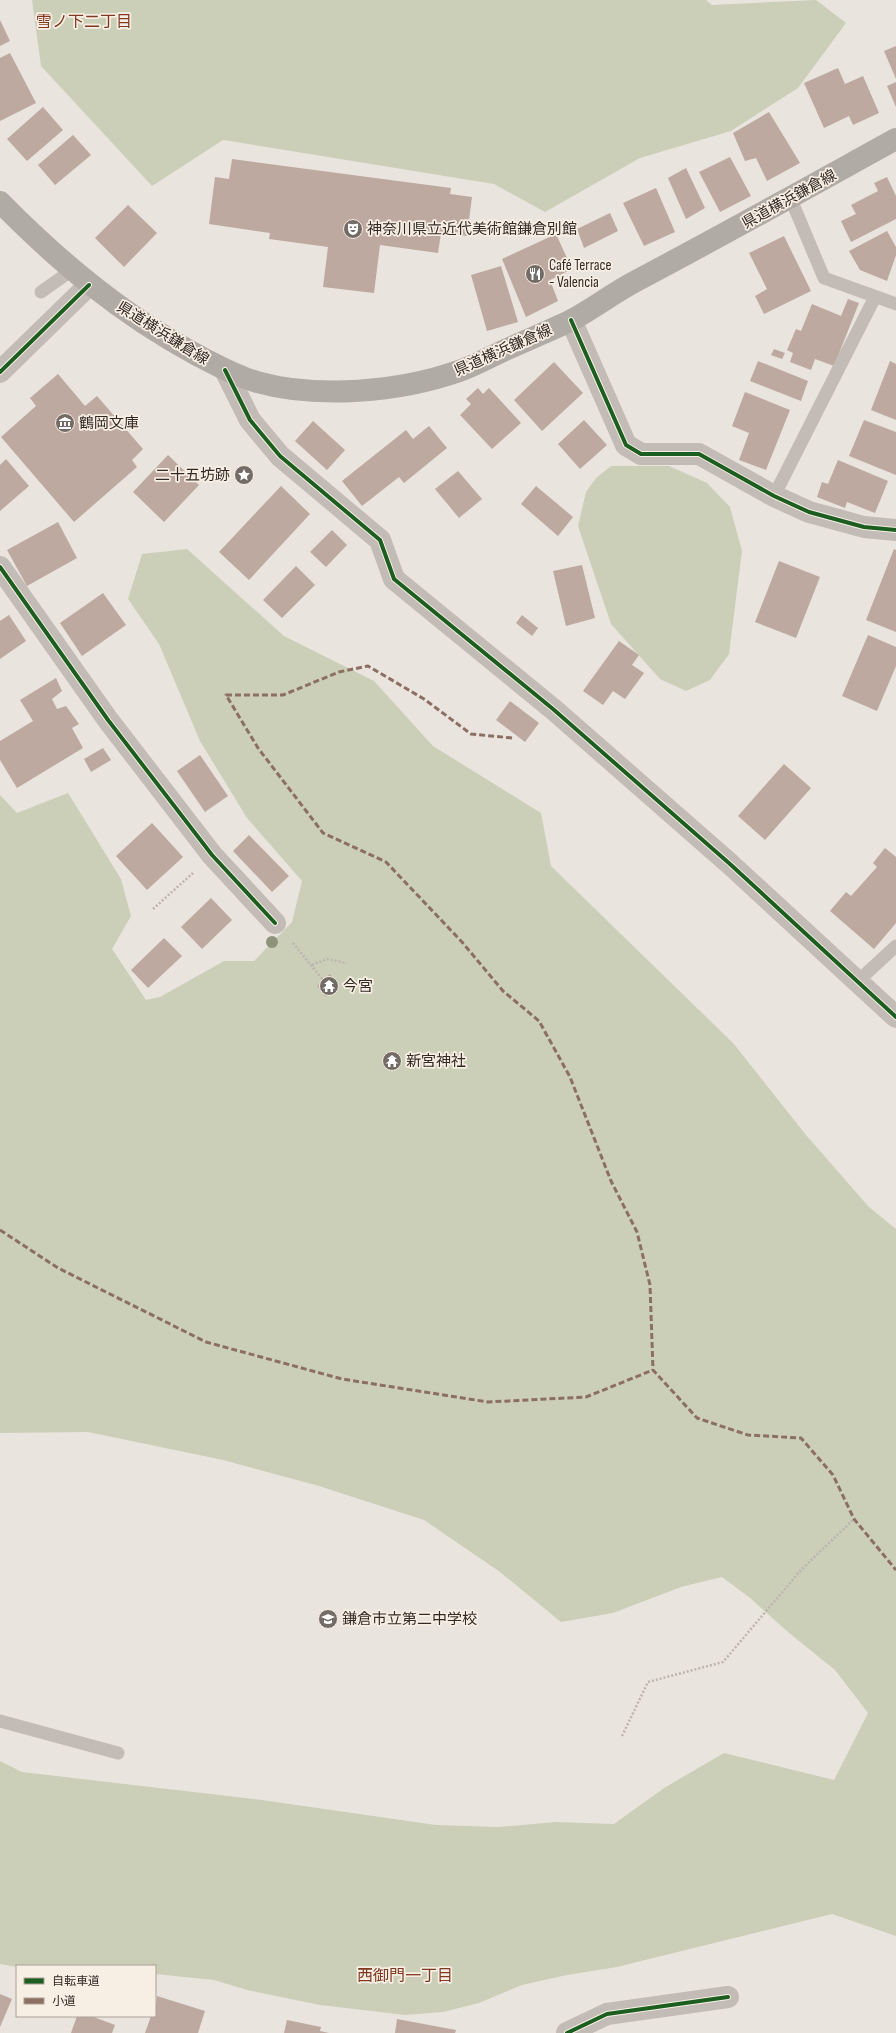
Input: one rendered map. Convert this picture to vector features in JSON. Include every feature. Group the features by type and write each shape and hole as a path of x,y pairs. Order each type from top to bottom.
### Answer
{"main road":[{"name":"県道横浜鎌倉線","path":"0,202 33,236 89,285 173,342 225,370 257,382 304,391 355,391 408,384 459,371 571,320 625,287 896,139"}],"street":[{"path":"0,372 89,285"},
{"path":"571,320 626,445 641,454 699,454 774,496 809,512 864,527 896,530"},
{"path":"225,370 250,420 280,456 380,540 394,579 559,714 730,864 896,1018"},
{"path":"0,567 108,720 212,855 282,930"},
{"path":"567,2033 607,2014 728,1997"}],"lane":[{"path":"790,197 824,278 896,304"},
{"path":"41,292 72,270"},
{"path":"774,496 874,297"},
{"path":"857,982 896,946"},
{"path":"0,1721 118,1753"}],"path":[{"path":"153,909 212,855"},
{"path":"282,930 323,980"},
{"path":"312,965 327,959 347,963"},
{"path":"622,1736 648,1682 723,1662 801,1570 854,1519"}],"green space":[{"path":"32,0 706,0 712,5 816,0 846,23 798,88 731,131 640,158 545,212 494,184 223,140 152,186 41,66"},
{"path":"611,466 669,466 707,483 730,507 742,551 729,654 710,680 686,691 660,679 611,624 578,526 586,492 596,478"},
{"path":"187,549 284,636 374,681 433,746 541,813 551,866 734,1044 806,1135 869,1207 896,1229 896,1936 832,1914 617,1967 567,1975 522,1985 479,2003 443,2012 405,2015 320,2005 247,1990 214,1980 156,1974 156,1965 16,1965 16,1967 0,1964 0,1761 22,1772 262,1800 436,1825 499,1827 556,1822 614,1824 664,1788 724,1753 834,1780 868,1713 835,1670 788,1632 750,1598 722,1577 681,1587 613,1613 561,1622 500,1572 424,1520 319,1486 223,1460 88,1432 0,1433 0,795 17,813 68,793 121,879 131,916 112,949 146,1000 160,997 224,961 254,961 292,922 302,881 247,818 200,741 159,644 128,599 142,554"}],"building":[{"path":"0,20 10,41 0,46"},
{"path":"896,46 896,79 884,51"},
{"path":"10,53 36,103 0,121 0,58"},
{"path":"838,68 845,84 863,76 879,113 853,125 849,116 824,128 804,83"},
{"path":"896,82 896,107 887,86"},
{"path":"43,107 63,130 27,161 7,139"},
{"path":"769,112 800,163 767,181 756,158 745,161 733,133"},
{"path":"73,135 91,155 55,185 38,165"},
{"path":"730,157 751,196 720,212 699,172"},
{"name":"神奈川県立近代美術館鎌倉別館","path":"232,159 451,188 450,194 472,197 467,236 441,233 438,253 380,245 374,293 323,287 328,247 269,239 270,233 209,224 215,177 229,179"},
{"path":"686,168 705,208 686,219 668,178"},
{"path":"887,177 896,196 896,219 851,242 841,221 856,214 851,205 878,191 874,183"},
{"path":"656,188 675,232 644,246 623,203"},
{"path":"128,205 157,233 124,267 95,238"},
{"path":"610,213 618,231 584,248 577,229"},
{"path":"887,231 896,247 896,255 887,281 860,270 849,251"},
{"name":"Café Terrace - Valencia","path":"556,234 572,269 550,280 558,301 526,317 502,259"},
{"path":"784,236 811,291 764,314 755,296 767,289 749,253"},
{"path":"501,266 518,322 487,331 471,275"},
{"path":"848,299 859,303 834,366 815,359 811,370 790,362 793,353 787,350 796,329 801,331 812,304 841,316"},
{"path":"774,349 785,353 782,359 771,355"},
{"path":"758,361 808,381 801,401 750,381"},
{"path":"890,361 896,364 896,420 871,410"},
{"path":"554,362 583,393 542,431 514,400"},
{"path":"58,374 85,406 97,396 143,449 132,460 137,467 74,522 1,437 36,406 30,398"},
{"path":"478,388 483,394 489,388 521,423 492,449 460,415 471,404 466,399"},
{"path":"745,392 790,410 766,470 739,460 749,433 732,426"},
{"path":"584,420 607,445 580,469 558,444"},
{"path":"864,420 896,432 896,475 849,456"},
{"path":"313,421 345,450 327,470 295,441"},
{"path":"429,426 447,448 404,483 399,477 362,506 342,481 406,430 413,439"},
{"path":"168,455 199,485 164,522 133,492"},
{"path":"6,459 29,486 0,511 0,465"},
{"path":"838,460 888,481 875,513 847,502 845,508 817,497 822,482 828,484"},
{"path":"458,471 482,499 459,518 435,489"},
{"path":"281,486 310,514 249,580 219,552"},
{"path":"536,486 573,517 558,536 521,504"},
{"path":"58,522 77,558 27,586 7,550"},
{"path":"332,530 347,545 326,567 310,552"},
{"path":"894,549 896,550 896,632 866,620"},
{"path":"779,561 820,577 796,638 755,622"},
{"path":"582,565 595,618 566,626 553,571"},
{"path":"296,566 315,585 282,618 263,600"},
{"path":"103,593 126,625 82,656 60,623"},
{"path":"9,615 26,641 0,659 0,621"},
{"path":"522,615 538,628 532,636 516,623"},
{"path":"868,635 896,647 896,666 877,711 842,696"},
{"path":"619,641 639,655 632,665 644,673 625,699 613,691 603,705 583,691"},
{"path":"56,678 62,691 52,699 57,709 66,706 79,724 72,728 83,748 17,788 0,760 0,741 33,721 20,700"},
{"path":"510,701 539,723 525,742 496,720"},
{"path":"103,748 111,760 91,772 84,759"},
{"path":"200,755 228,796 205,812 177,771"},
{"path":"784,764 811,788 765,840 738,816"},
{"path":"152,823 183,857 147,890 116,856"},
{"path":"249,835 289,876 272,892 233,851"},
{"path":"885,848 896,857 896,923 874,949 830,911 846,892 851,896 877,867 873,863"},
{"path":"211,898 232,920 202,949 181,927"},
{"path":"164,938 182,956 148,988 131,970"},
{"path":"330,974 339,986 326,997 317,986"},
{"path":"0,1994 12,1999 0,2027"},
{"path":"157,1996 205,2011 198,2033 145,2033 151,2017 156,2017"},
{"path":"77,2017 94,2017 115,2025 112,2033 71,2033"},
{"path":"397,2019 456,2030 455,2033 395,2033"},
{"path":"287,2020 321,2027 320,2031 329,2033 284,2033"}],"marked path":[{"path":"512,738 471,734 424,699 368,666 339,672 283,695 226,695 258,748 323,833 386,862 462,942 503,991 539,1021 570,1077 611,1181 637,1232 650,1285 653,1370 697,1418 748,1435 801,1438 833,1475 854,1519 896,1570"},
{"path":"0,1230 58,1268 206,1342 342,1379 488,1402 586,1397 653,1370"}],"cycle path":[{"path":"0,372 89,285"},
{"path":"571,320 626,445 641,454 699,454 774,496 809,512 864,527 896,530"},
{"path":"225,370 250,420 280,456 380,540 394,579 553,709 730,864 896,1017"},
{"path":"0,567 108,720 212,855 275,923"},
{"path":"567,2033 607,2014 728,1997"}],"place":[{"name":"神奈川県立近代美術館鎌倉別館","path":"353,229"},
{"name":"Café Terrace - Valencia","path":"535,274"},
{"name":"鶴岡文庫","path":"65,423"},
{"name":"二十五坊跡","path":"244,475"},
{"name":"今宮","path":"329,986"},
{"name":"新宮神社","path":"392,1061"},
{"name":"鎌倉市立第二中学校","path":"328,1619"}],"district":[{"name":"雪ノ下二丁目","path":"84,21"},
{"name":"西御門一丁目","path":"405,1975"}]}
